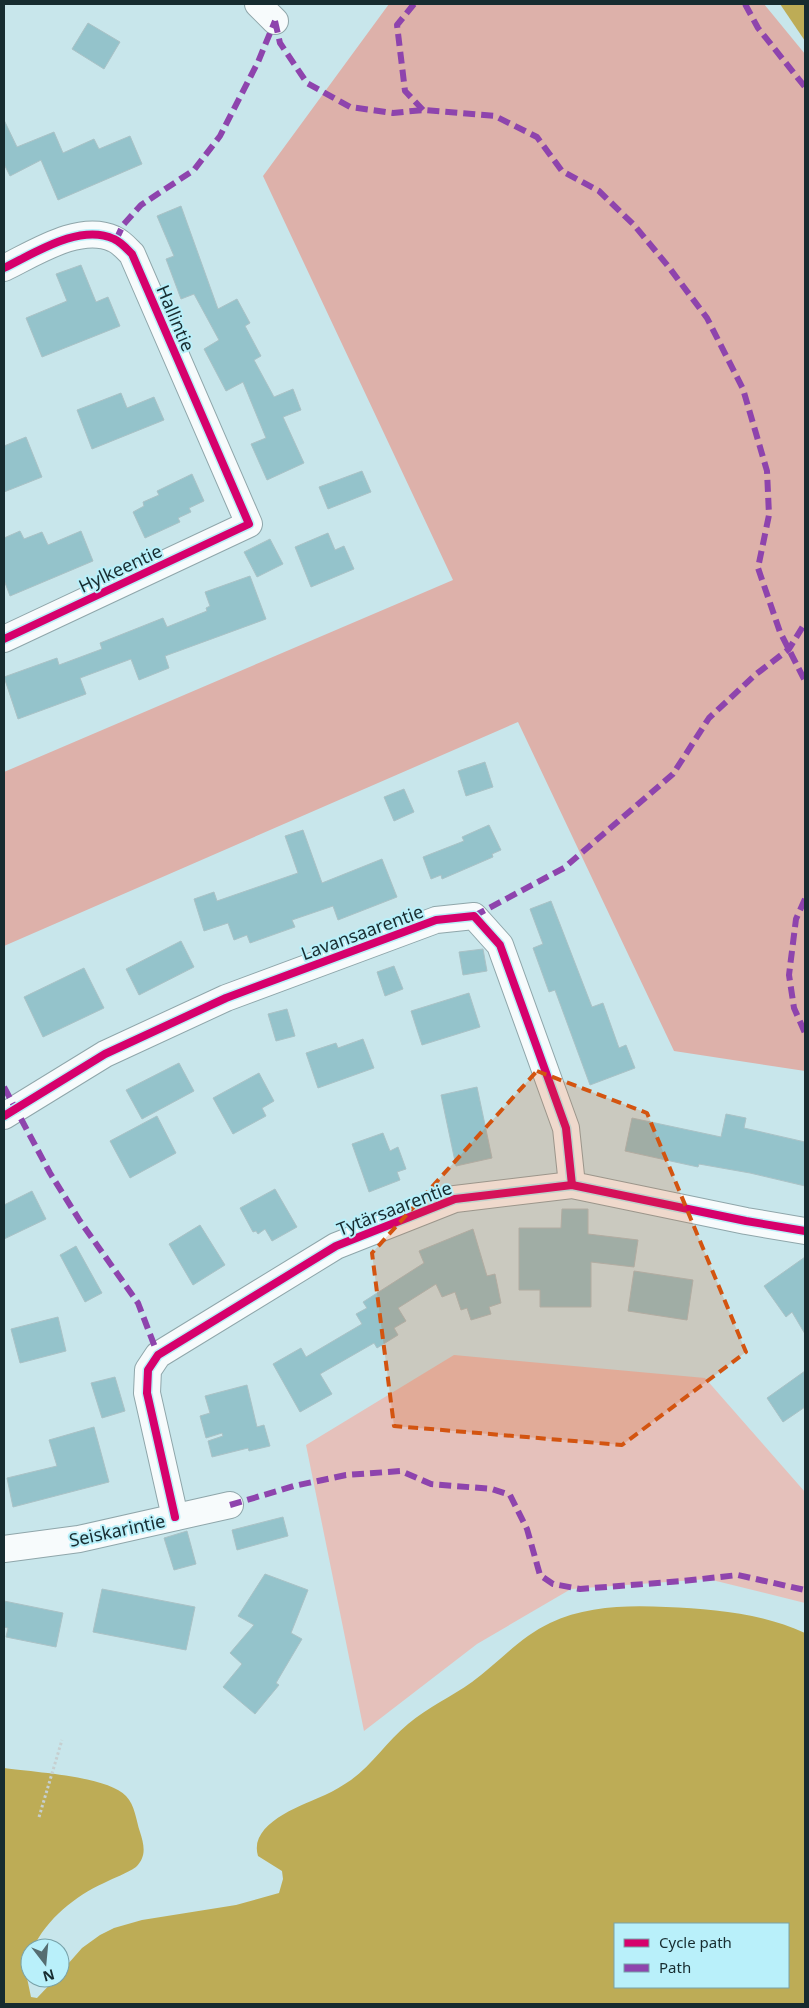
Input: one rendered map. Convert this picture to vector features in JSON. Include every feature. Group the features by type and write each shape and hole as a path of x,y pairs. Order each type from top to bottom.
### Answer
{"street":[{"name":"Hallintie","path":"4,268 73,236 97,233 116,240 132,254 249,524"},
{"name":"Hylkeentie","path":"4,639 249,524"},
{"name":"Lavansaarentie","path":"4,1116 105,1054 226,998 436,920 474,916 500,945 566,1128 572,1185"},
{"name":"Tytärsaarentie","path":"175,1517 147,1393 148,1370 158,1355 336,1246 455,1199 572,1185 746,1221 805,1231"},
{"name":"Seiskarintie","path":"4,1549 79,1539 230,1505"}],"path":[{"path":"39,1817 62,1740"}],"highlighted area":[{"path":"537,1071 647,1113 746,1352 622,1445 394,1426 372,1253"}],"shaded area":[{"path":"389,4 764,4 805,54 805,1071 674,1051 518,722 4,946 4,772 453,580 263,176"},
{"path":"780,4 805,4 805,41"},
{"path":"454,1355 705,1378 805,1492 805,1603 708,1579 571,1589 477,1644 364,1731 306,1445"},
{"path":"652,1606 737,1613 788,1626 805,1633 805,2004 4,2004 4,1768 87,1779 117,1789 126,1796 131,1804 143,1846 142,1859 136,1867 93,1888 72,1902 54,1918 38,1938 20,1938 20,1988 29,1988 31,1997 37,1998 46,1988 70,1988 70,1962 82,1948 114,1928 142,1920 236,1905 279,1893 283,1879 282,1871 258,1856 257,1844 261,1834 269,1825 291,1810 351,1780 408,1724 423,1712 482,1675 529,1635 563,1617 607,1608"}],"building":[{"path":"88,23 120,42 104,69 72,49"},
{"path":"4,120 17,147 54,132 63,153 94,139 99,149 130,136 142,164 58,200 41,160 10,176 4,164"},
{"path":"181,206 218,309 237,299 250,323 245,326 261,356 254,360 274,397 293,389 301,410 283,417 304,463 267,480 251,444 266,438 243,382 226,391 204,349 219,340 194,294 181,299 166,259 174,256 157,216"},
{"path":"81,265 96,302 108,297 120,326 42,357 26,318 67,301 56,274"},
{"path":"121,393 127,408 154,397 164,420 92,449 77,410"},
{"path":"26,437 42,477 4,492 4,446"},
{"path":"362,471 371,492 328,509 319,487"},
{"path":"192,474 204,501 189,508 191,512 178,518 180,522 145,538 133,512 144,506 143,502 159,495 157,491"},
{"path":"20,531 24,539 42,532 48,545 81,531 93,561 10,596 4,580 4,538"},
{"path":"328,533 335,550 344,546 354,569 311,587 295,547"},
{"path":"270,539 283,564 257,577 244,552"},
{"path":"250,576 266,619 165,656 169,668 139,680 131,659 80,678 86,694 18,719 4,677 57,658 59,665 102,649 100,643 163,618 167,627 207,611 206,608 210,606 205,592"},
{"path":"485,762 493,787 466,796 458,771"},
{"path":"404,789 414,812 394,821 384,797"},
{"path":"489,825 501,850 492,854 493,857 442,879 441,875 431,879 423,857 464,841 462,837"},
{"path":"303,830 322,883 382,859 397,897 338,920 333,906 292,920 295,927 250,943 247,935 234,940 228,923 204,931 194,899 214,892 217,901 298,873 285,836"},
{"path":"551,901 592,1007 603,1003 619,1048 626,1045 635,1068 590,1085 555,990 549,992 533,948 543,944 530,909"},
{"path":"181,941 194,967 139,995 126,969"},
{"path":"483,949 487,971 463,975 459,952"},
{"path":"394,966 403,989 385,996 377,972"},
{"path":"84,968 104,1008 43,1037 24,997"},
{"path":"469,993 480,1027 422,1045 411,1011"},
{"path":"287,1009 295,1036 276,1041 268,1014"},
{"path":"363,1039 374,1068 318,1088 306,1053 336,1043 338,1048"},
{"path":"179,1063 194,1091 142,1119 126,1090"},
{"path":"259,1073 274,1101 262,1108 266,1116 233,1134 213,1098"},
{"path":"477,1087 492,1158 456,1166 441,1095"},
{"path":"726,1114 746,1118 744,1128 805,1142 805,1186 750,1173 699,1164 698,1167 625,1151 632,1118 721,1137"},
{"path":"157,1116 176,1153 130,1178 110,1141"},
{"path":"383,1133 390,1151 398,1147 406,1169 397,1172 400,1180 369,1192 352,1144"},
{"path":"275,1189 297,1227 272,1241 265,1229 258,1234 256,1231 253,1232 240,1208"},
{"path":"32,1191 46,1219 4,1239 4,1205"},
{"path":"562,1209 588,1209 588,1234 638,1240 634,1267 591,1262 591,1307 540,1307 540,1290 519,1290 519,1228 561,1228"},
{"path":"200,1225 225,1265 193,1285 169,1244"},
{"path":"473,1229 487,1276 495,1274 501,1303 489,1307 491,1314 471,1320 467,1308 461,1310 455,1292 442,1297 436,1284 398,1308 406,1321 394,1328 398,1335 377,1348 374,1343 320,1374 332,1394 300,1412 273,1364 301,1348 306,1357 362,1324 356,1314 367,1308 363,1302 424,1263 419,1251"},
{"path":"76,1246 102,1293 85,1302 60,1255"},
{"path":"805,1257 805,1334 792,1312 786,1317 764,1286"},
{"path":"634,1271 693,1280 687,1320 628,1311"},
{"path":"58,1317 66,1351 20,1363 11,1329"},
{"path":"805,1371 805,1407 783,1422 767,1398"},
{"path":"115,1377 125,1411 102,1418 91,1383"},
{"path":"247,1385 257,1427 264,1425 270,1446 249,1451 248,1448 212,1457 208,1441 223,1436 222,1433 206,1438 200,1416 210,1413 205,1396"},
{"path":"94,1427 109,1482 13,1507 7,1478 57,1466 49,1440"},
{"path":"283,1517 288,1536 237,1550 232,1530"},
{"path":"187,1531 196,1564 174,1570 164,1538"},
{"path":"265,1574 308,1590 291,1633 302,1639 276,1683 279,1685 255,1714 223,1687 242,1664 230,1653 254,1625 238,1616"},
{"path":"102,1589 195,1607 186,1650 93,1632"},
{"path":"4,1601 63,1613 56,1647 6,1637 8,1628 4,1627"}],"marked path":[{"path":"414,4 397,25 405,91 423,110"},
{"path":"745,4 758,28 805,87"},
{"path":"275,21 280,43 307,83 350,107 393,113 423,110 495,116 537,137 562,171 599,191 634,225 668,266 707,318 743,389 767,471 769,515 758,568 780,632 805,681"},
{"path":"116,240 123,225 141,205 194,170 220,136 258,62 275,21"},
{"path":"474,916 564,868 673,774 709,718 755,675 789,649 805,623"},
{"path":"805,899 796,919 789,975 794,1008 805,1033"},
{"path":"4,1087 50,1173 80,1221 138,1303 158,1355"},
{"path":"230,1505 294,1486 346,1475 401,1471 431,1484 492,1489 510,1495 527,1529 540,1575 553,1584 580,1589 738,1575 805,1590"}],"cycle path":[{"path":"4,268 58,242 72,237 87,235 101,235 114,239 132,254 249,524 4,639"},
{"path":"4,1116 105,1054 226,998 436,920 474,916 500,945 566,1128 572,1185"},
{"path":"175,1517 147,1393 148,1370 158,1355 336,1246 455,1199 572,1185 746,1221 805,1231"}]}
